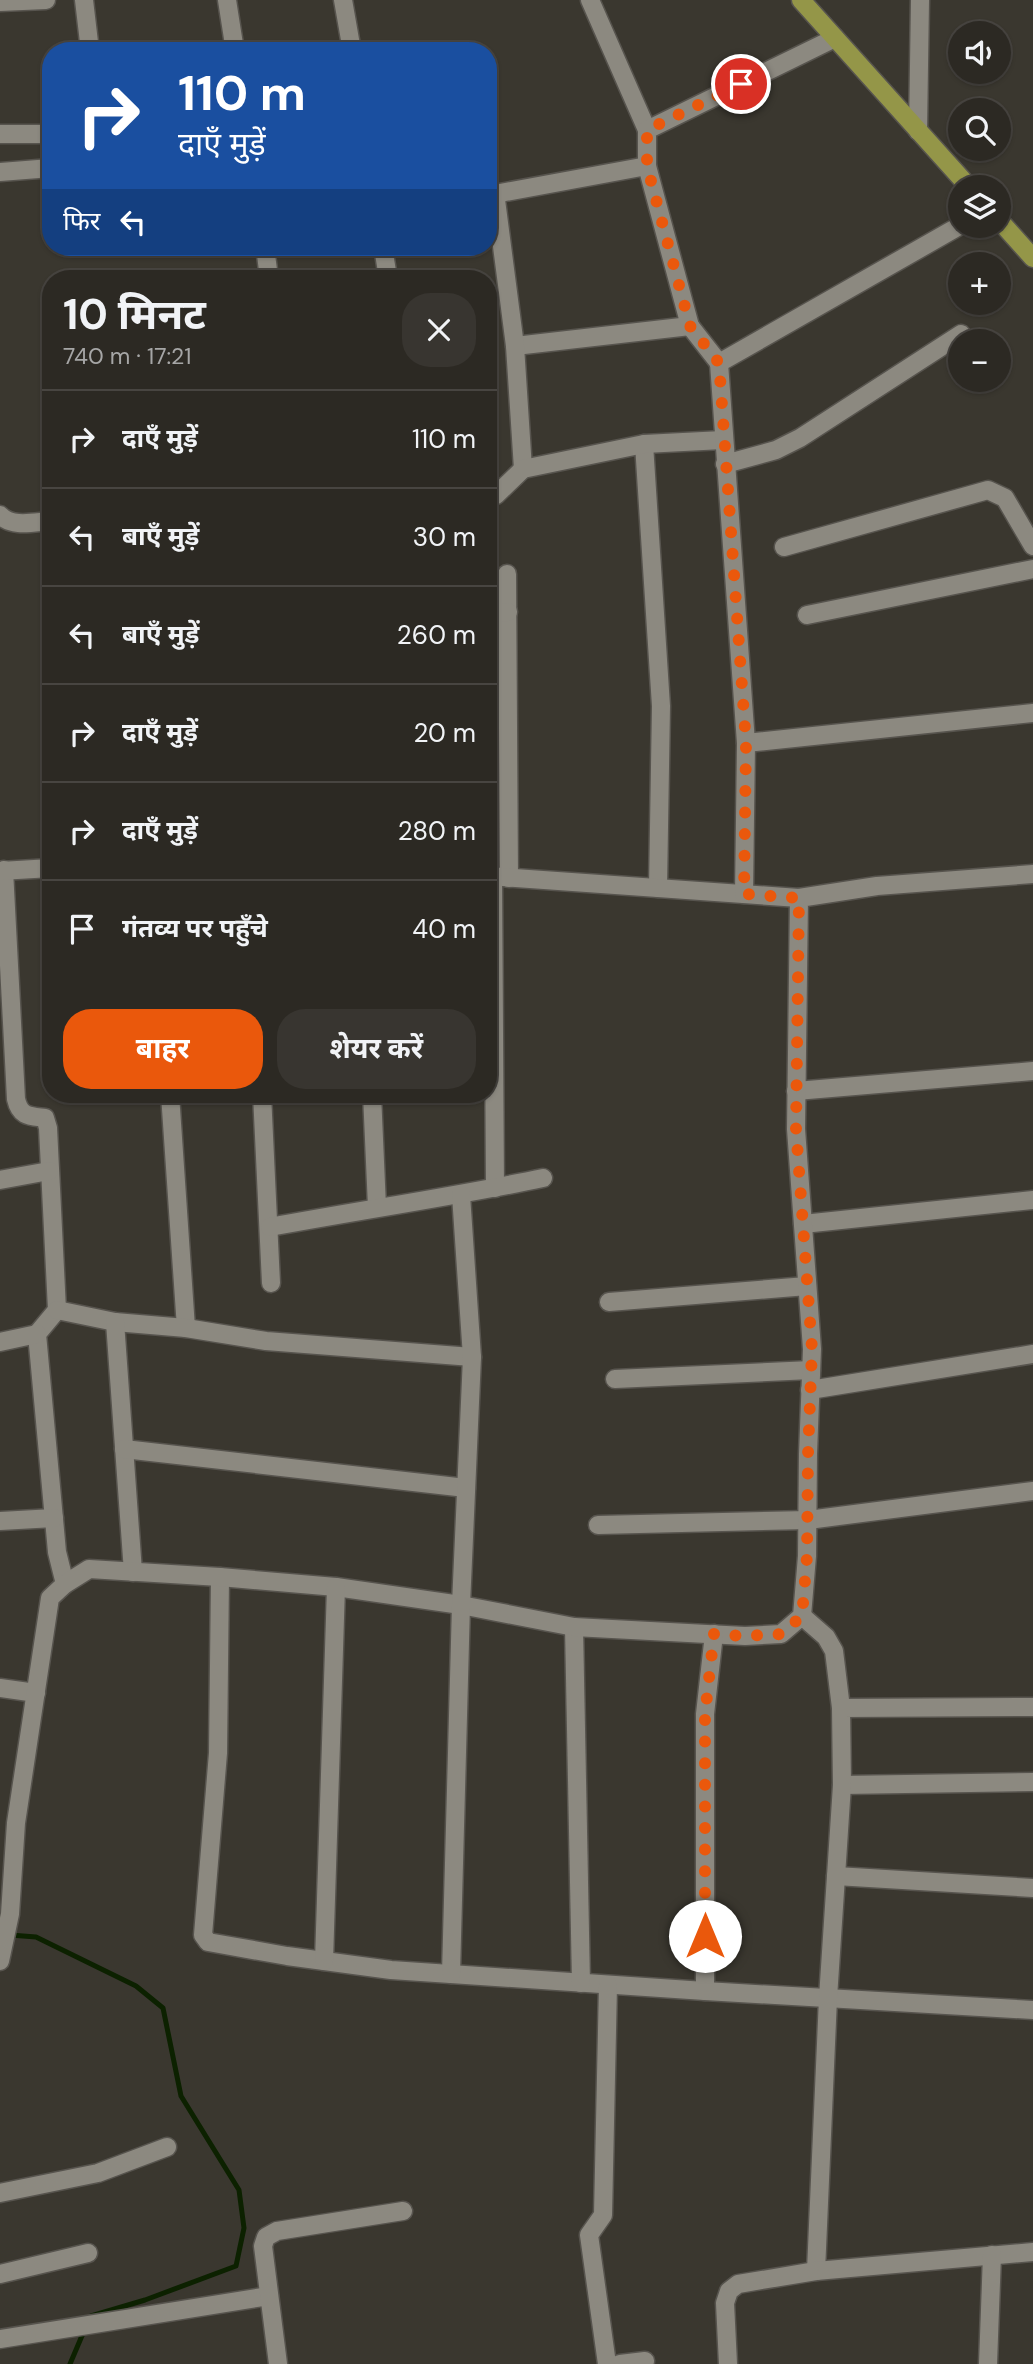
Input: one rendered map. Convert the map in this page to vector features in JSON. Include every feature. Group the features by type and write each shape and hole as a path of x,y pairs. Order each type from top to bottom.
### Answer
{"main road":[{"path":"801,0 958,175"},
{"path":"1011,233 1033,258"}],"street":[{"path":"0,2 46,0"},
{"path":"85,0 89,42"},
{"path":"227,0 234,42"},
{"path":"343,0 350,42"},
{"path":"590,0 647,130 647,166 690,326 719,363 746,743 744,894"},
{"path":"918,131 920,0"},
{"path":"647,130 835,38"},
{"path":"0,134 42,134"},
{"path":"497,198 500,193 647,166"},
{"path":"0,172 42,169"},
{"path":"497,208 515,346 523,469"},
{"path":"719,363 948,232"},
{"path":"515,346 690,326"},
{"path":"725,464 776,450 800,438 948,342"},
{"path":"497,494 523,469 644,444 723,440"},
{"path":"644,444 661,706 658,888"},
{"path":"784,547 988,490 1004,498 1033,546"},
{"path":"0,515 15,523 42,522"},
{"path":"807,615 1033,569"},
{"path":"507,574 508,611 497,877 799,898 877,886 1033,874"},
{"path":"497,612 508,611"},
{"path":"746,743 1033,713"},
{"path":"0,1342 37,1334 57,1310 47,1120 28,1117 18,1108 16,1100 2,871 42,869"},
{"path":"1,1953 10,1914 16,1823 50,1598 65,1584 89,1569 336,1587 461,1605 574,1627 745,1636 781,1634 802,1616 807,1556 812,1349 796,1129 799,898"},
{"path":"796,1091 1033,1071"},
{"path":"171,1103 186,1328"},
{"path":"263,1103 271,1283"},
{"path":"372,1103 377,1207"},
{"path":"495,1188 496,1103"},
{"path":"0,1180 50,1171"},
{"path":"270,1227 461,1195 542,1178"},
{"path":"451,1974 461,1605 472,1357 461,1195"},
{"path":"803,1223 1033,1200"},
{"path":"609,1302 807,1286"},
{"path":"57,1310 115,1322 186,1328 266,1341 472,1357"},
{"path":"115,1322 133,1572"},
{"path":"37,1334 57,1552 65,1584"},
{"path":"810,1390 1033,1354"},
{"path":"615,1379 811,1370"},
{"path":"124,1449 466,1488"},
{"path":"598,1525 808,1520 1033,1491"},
{"path":"0,1521 54,1518"},
{"path":"220,1577 218,1753 203,1935 208,1942 220,1946 391,1970 1033,2010"},
{"path":"324,1961 336,1587"},
{"path":"802,1616 826,1637 834,1651 841,1708 842,1785 828,1998 816,2271"},
{"path":"574,1627 581,1983"},
{"path":"705,1991 705,1714 714,1634"},
{"path":"0,1688 36,1693"},
{"path":"841,1708 1033,1707"},
{"path":"842,1785 1033,1782"},
{"path":"836,1876 1033,1888"},
{"path":"607,2364 589,2235 603,2215 608,1985"},
{"path":"0,2193 98,2173 167,2147"},
{"path":"278,2364 263,2246 266,2237 277,2231 403,2211"},
{"path":"728,2364 725,2303 729,2291 738,2284 816,2271 1033,2252"},
{"path":"0,2274 88,2253"},
{"path":"988,2364 992,2255"},
{"path":"0,2339 269,2296"},
{"path":"620,2364 645,2361"}],"waterway":[{"path":"10,1935 36,1937 136,1986 163,2008 181,2096 239,2190 244,2228 236,2266 145,2300 91,2316"},
{"path":"70,2364 84,2331"}],"route":[{"path":"705,1936 705,1714 714,1634 781,1634 802,1616 807,1556 812,1349 796,1129 799,898 744,894 746,743 719,363 690,326 647,166 647,130 741,84"}]}
